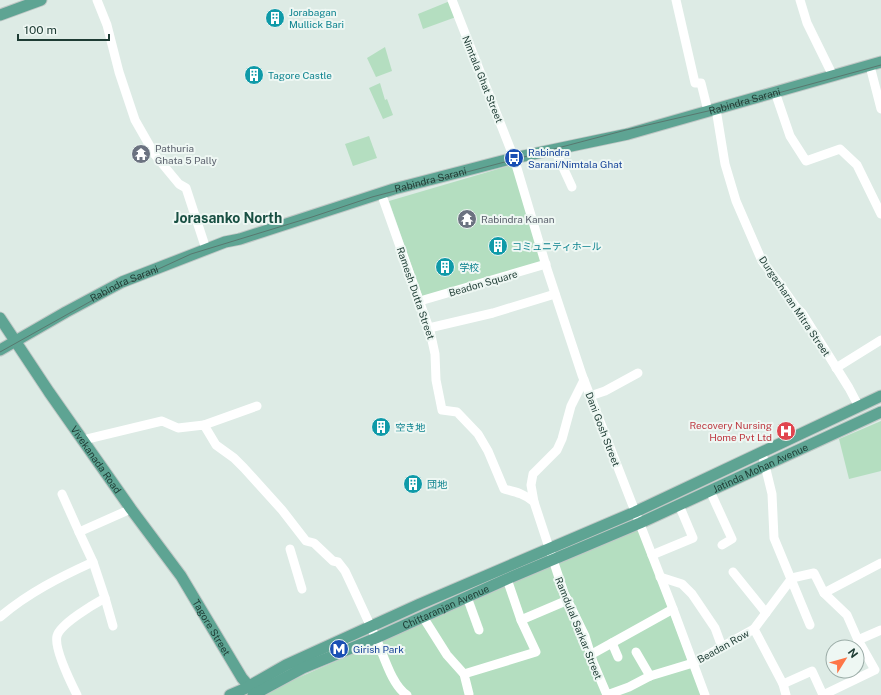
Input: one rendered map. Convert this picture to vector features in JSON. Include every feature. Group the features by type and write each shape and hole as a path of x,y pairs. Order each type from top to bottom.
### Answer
{"main road":[{"path":"0,15 41,0"},
{"name":"Rabindra Sarani","path":"0,350 122,282 206,249 381,193 433,178 514,158 628,134 881,62"},
{"name":"Vivekanada Road","path":"0,318 14,341 131,510 160,545 181,576"},
{"path":"230,695 249,690 286,665 371,626 635,512 881,396"},
{"name":"Jatinda Mohan Avenue","path":"640,523 881,412"},
{"name":"Chittaranjan Avenue","path":"249,690 376,638 508,579 640,523"},
{"name":"Tagore Street","path":"181,576 249,690"}],"street":[{"path":"97,0 107,25 119,72 135,120 155,155 179,184 186,188 206,249"},
{"name":"Nimtala Ghat Street","path":"452,0 514,158"},
{"name":"Durgacharan Mitra Street","path":"676,0 695,83 701,83 712,110 736,201 762,261 802,313 849,388 859,407"},
{"path":"800,0 807,23 833,76"},
{"path":"870,66 881,109"},
{"path":"775,92 790,136 806,161 840,150 857,165 881,214"},
{"path":"555,150 572,187"},
{"name":"Dani Gosh Street","path":"514,158 555,294 584,380 705,695"},
{"name":"Ramesh Dutta Street","path":"381,193 429,328 435,354 436,380 442,410 458,412 478,434 488,451 504,490 517,492 528,497 534,502"},
{"name":"Beadon Square","path":"420,301 546,264"},
{"path":"429,328 493,313 555,294"},
{"path":"836,368 881,340"},
{"path":"590,396 605,391 638,373"},
{"path":"553,561 534,502 531,485 533,474 557,450 562,439 570,406 584,380"},
{"path":"83,440 162,421 178,428 204,425 257,406"},
{"path":"204,425 216,445 234,458 244,468 282,510 306,541 314,543 333,561 338,562 345,571 371,626 382,655 400,691 407,695"},
{"path":"762,453 772,494 774,538 810,624"},
{"path":"710,491 732,539 722,545"},
{"path":"62,494 93,562 113,626"},
{"path":"652,555 693,538 679,505"},
{"path":"79,532 131,510"},
{"path":"290,549 302,589"},
{"name":"Ramdulal Sarkar Street","path":"553,561 564,594 585,636 592,654 593,662 607,695"},
{"path":"0,617 17,602 33,592 68,573 93,562"},
{"path":"824,593 881,563"},
{"path":"733,572 766,613"},
{"path":"792,578 814,573 824,593 847,616 858,639"},
{"path":"660,577 682,584 692,594 715,628 722,647"},
{"name":"Beadan Row","path":"607,695 629,687 650,676 693,663 754,629 792,578"},
{"path":"464,674 536,652 521,620 508,579"},
{"path":"467,597 479,630"},
{"path":"77,695 68,677 56,644 57,634 66,624 83,611 105,598"},
{"path":"521,620 568,600"},
{"path":"592,654 673,609"},
{"path":"423,617 448,655 464,674 469,694"},
{"path":"754,629 783,684 786,695"},
{"path":"860,639 881,630"},
{"path":"612,643 618,657"},
{"path":"636,652 650,676"},
{"path":"865,652 875,670 865,675"},
{"path":"783,684 812,671 823,695 856,679"}],"green space":[{"path":"450,1 456,17 423,29 418,14"},
{"path":"385,47 392,71 376,77 367,58"},
{"path":"380,83 385,100 387,99 393,115 383,119 369,88"},
{"path":"369,136 377,158 353,166 345,144"},
{"path":"512,165 544,266 424,301 389,201"},
{"path":"881,421 881,471 849,479 839,439"},
{"path":"638,528 701,695 259,695"}],"tram line":[{"path":"0,352 102,295 191,254 372,197 626,130 734,105 881,65"}],"place":[{"name":"Jorabagan Mullick Bari","path":"275,18"},
{"name":"Tagore Castle","path":"254,75"},
{"name":"Pathuria Ghata 5 Pally","path":"141,154"},
{"name":"Rabindra Sarani/Nimtala Ghat","path":"514,158"},
{"name":"Rabindra Kanan","path":"467,219"},
{"name":"コミュニティホール","path":"498,246"},
{"name":"学校","path":"445,267"},
{"name":"空き地","path":"381,427"},
{"name":"Recovery Nursing Home Pvt Ltd","path":"786,431"},
{"name":"団地","path":"413,484"},
{"name":"Girish Park","path":"339,649"}],"district":[{"name":"Jorasanko North","path":"228,218"}]}
